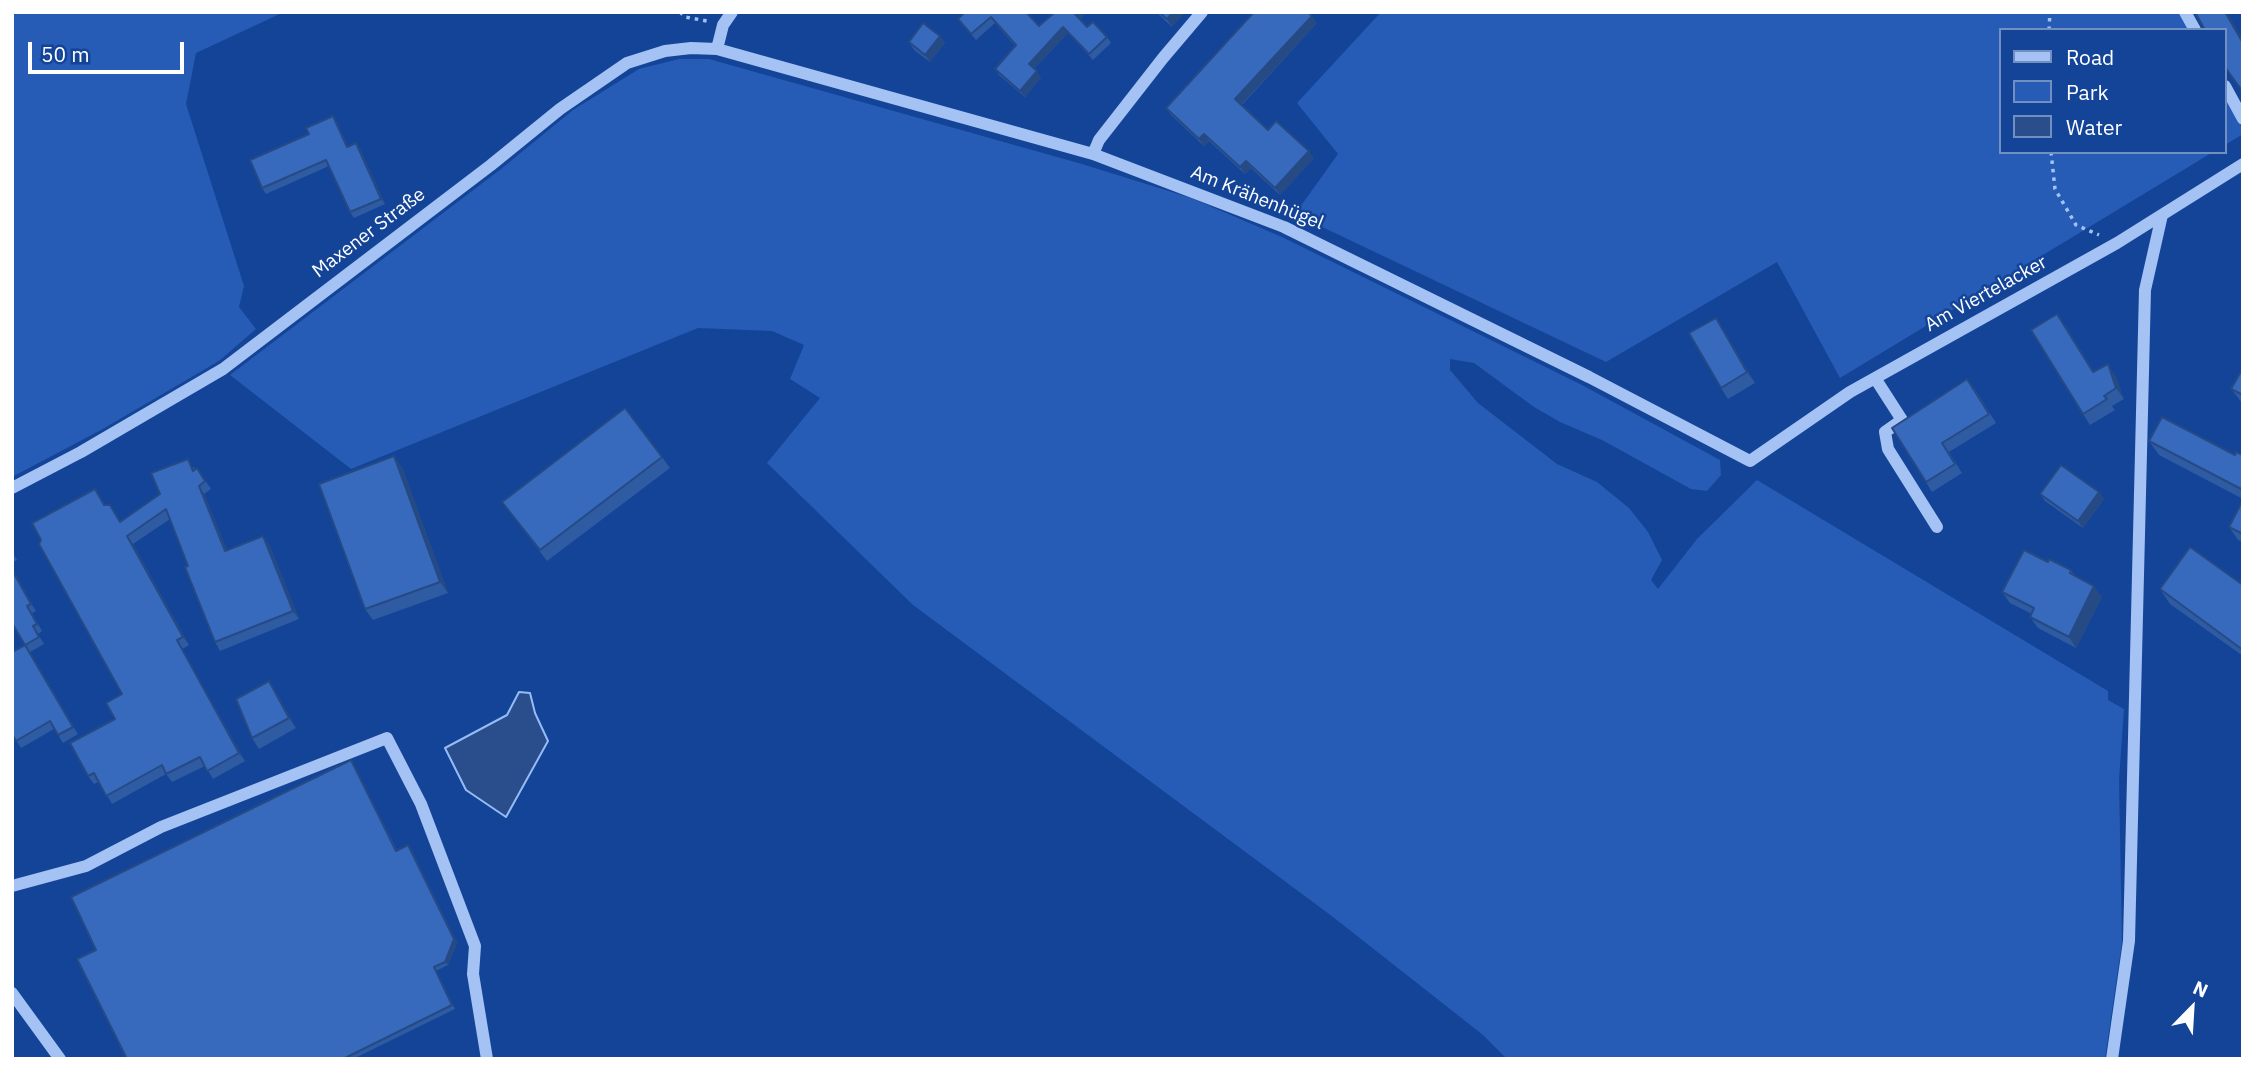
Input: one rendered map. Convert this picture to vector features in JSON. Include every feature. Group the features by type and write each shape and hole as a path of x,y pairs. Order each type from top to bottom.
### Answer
{"street":[{"path":"718,49 723,24 732,12"},
{"path":"1093,154 1099,140 1202,12"},
{"path":"2185,12 2194,28"},
{"name":"Am Krähenhügel","path":"718,49 1093,154 1284,227 1589,377 1751,461"},
{"name":"Maxener Straße","path":"12,488 82,452 223,369 491,165 560,109 627,63 665,51 718,49"},
{"path":"2227,90 2243,119"},
{"name":"Am Viertelacker","path":"1751,461 1850,392 2117,243 2243,164"},
{"path":"2112,1059 2129,941 2145,290 2162,215"},
{"path":"1875,378 1902,419 1885,432 1888,449 1937,527"},
{"path":"12,886 86,866 161,827 387,738 421,804 475,946 473,974 487,1059"},
{"path":"12,993 60,1059"}],"path":[{"path":"680,12 685,17 723,24"},
{"path":"2051,154 2054,189 2076,225 2117,243"}],"green space":[{"path":"12,12 284,12 196,53 186,104 244,286 239,307 256,329 219,361 101,430 12,477"},
{"path":"1381,12 2179,12 2188,28 2000,28 2000,154 2210,154 1840,378 1777,262 1606,362 1295,214 1338,154 1297,103"},
{"path":"679,59 709,59 1082,164 1191,198 1282,237 1582,385 1720,460 1721,475 1707,491 1691,489 1602,440 1560,422 1534,407 1474,363 1450,359 1450,370 1478,403 1557,464 1597,482 1629,508 1648,532 1662,560 1651,580 1658,589 1697,539 1757,480 2108,691 2108,700 2124,709 2119,780 2122,942 2105,1059 1507,1059 1483,1035 1333,917 913,605 767,463 820,398 790,379 804,345 772,331 698,328 351,469 230,375 501,169 573,110 639,69"},
{"path":"2227,101 2243,130 2243,134 2227,144"}],"water":[{"path":"519,692 530,693 535,713 548,741 506,817 466,790 445,748 507,715"}],"building":[{"path":"965,12 1026,12 1039,26 1055,12 1077,12 1075,14 1087,27 1093,22 1107,37 1089,54 1063,27 1029,64 1037,71 1020,91 995,69 1016,45 991,17 971,34 958,19"},
{"path":"1159,12 1173,12 1167,19"},
{"path":"1254,12 1308,12 1312,16 1235,99 1268,130 1276,121 1309,151 1275,188 1246,161 1240,167 1204,134 1199,139 1166,108"},
{"path":"2195,12 2225,12 2243,43 2243,92 2227,70 2227,28 2204,28"},
{"path":"923,23 940,36 925,55 909,42"},
{"path":"333,116 347,147 356,143 381,199 350,212 326,160 262,188 250,160 309,134 306,128"},
{"path":"2057,314 2093,372 2108,364 2116,388 2104,396 2107,399 2083,414 2031,330"},
{"path":"1716,318 1747,372 1721,388 1689,333"},
{"path":"2243,368 2243,395 2231,389"},
{"path":"1967,379 1989,414 1942,443 1955,464 1926,482 1892,428"},
{"path":"625,408 662,457 540,550 502,502"},
{"path":"2162,417 2235,455 2236,452 2243,455 2243,490 2149,441"},
{"path":"394,456 440,582 365,609 319,484"},
{"path":"188,459 193,471 197,468 205,481 199,486 225,551 263,536 293,611 215,642 185,567 188,566 166,509 127,536 183,637 177,640 239,753 207,771 200,757 166,774 162,765 106,796 94,773 88,776 70,743 115,719 106,703 122,694 39,544 41,540 32,523 95,489 104,505 110,505 120,522 160,494 151,473"},
{"path":"2061,465 2099,492 2078,521 2040,494"},
{"path":"2243,500 2243,534 2229,527"},
{"path":"2190,547 2243,585 2243,650 2160,589"},
{"path":"2024,550 2071,570 2070,573 2094,586 2069,637 2030,617 2034,608 2002,592"},
{"path":"12,570 31,604 27,606 37,624 33,626 39,637 25,645 12,623"},
{"path":"25,645 73,727 58,735 50,721 16,741 12,734 12,652"},
{"path":"269,681 289,718 252,738 236,699"},
{"path":"351,760 396,851 408,845 454,939 445,962 434,967 452,1005 343,1059 127,1059 77,959 96,950 71,897"}]}
